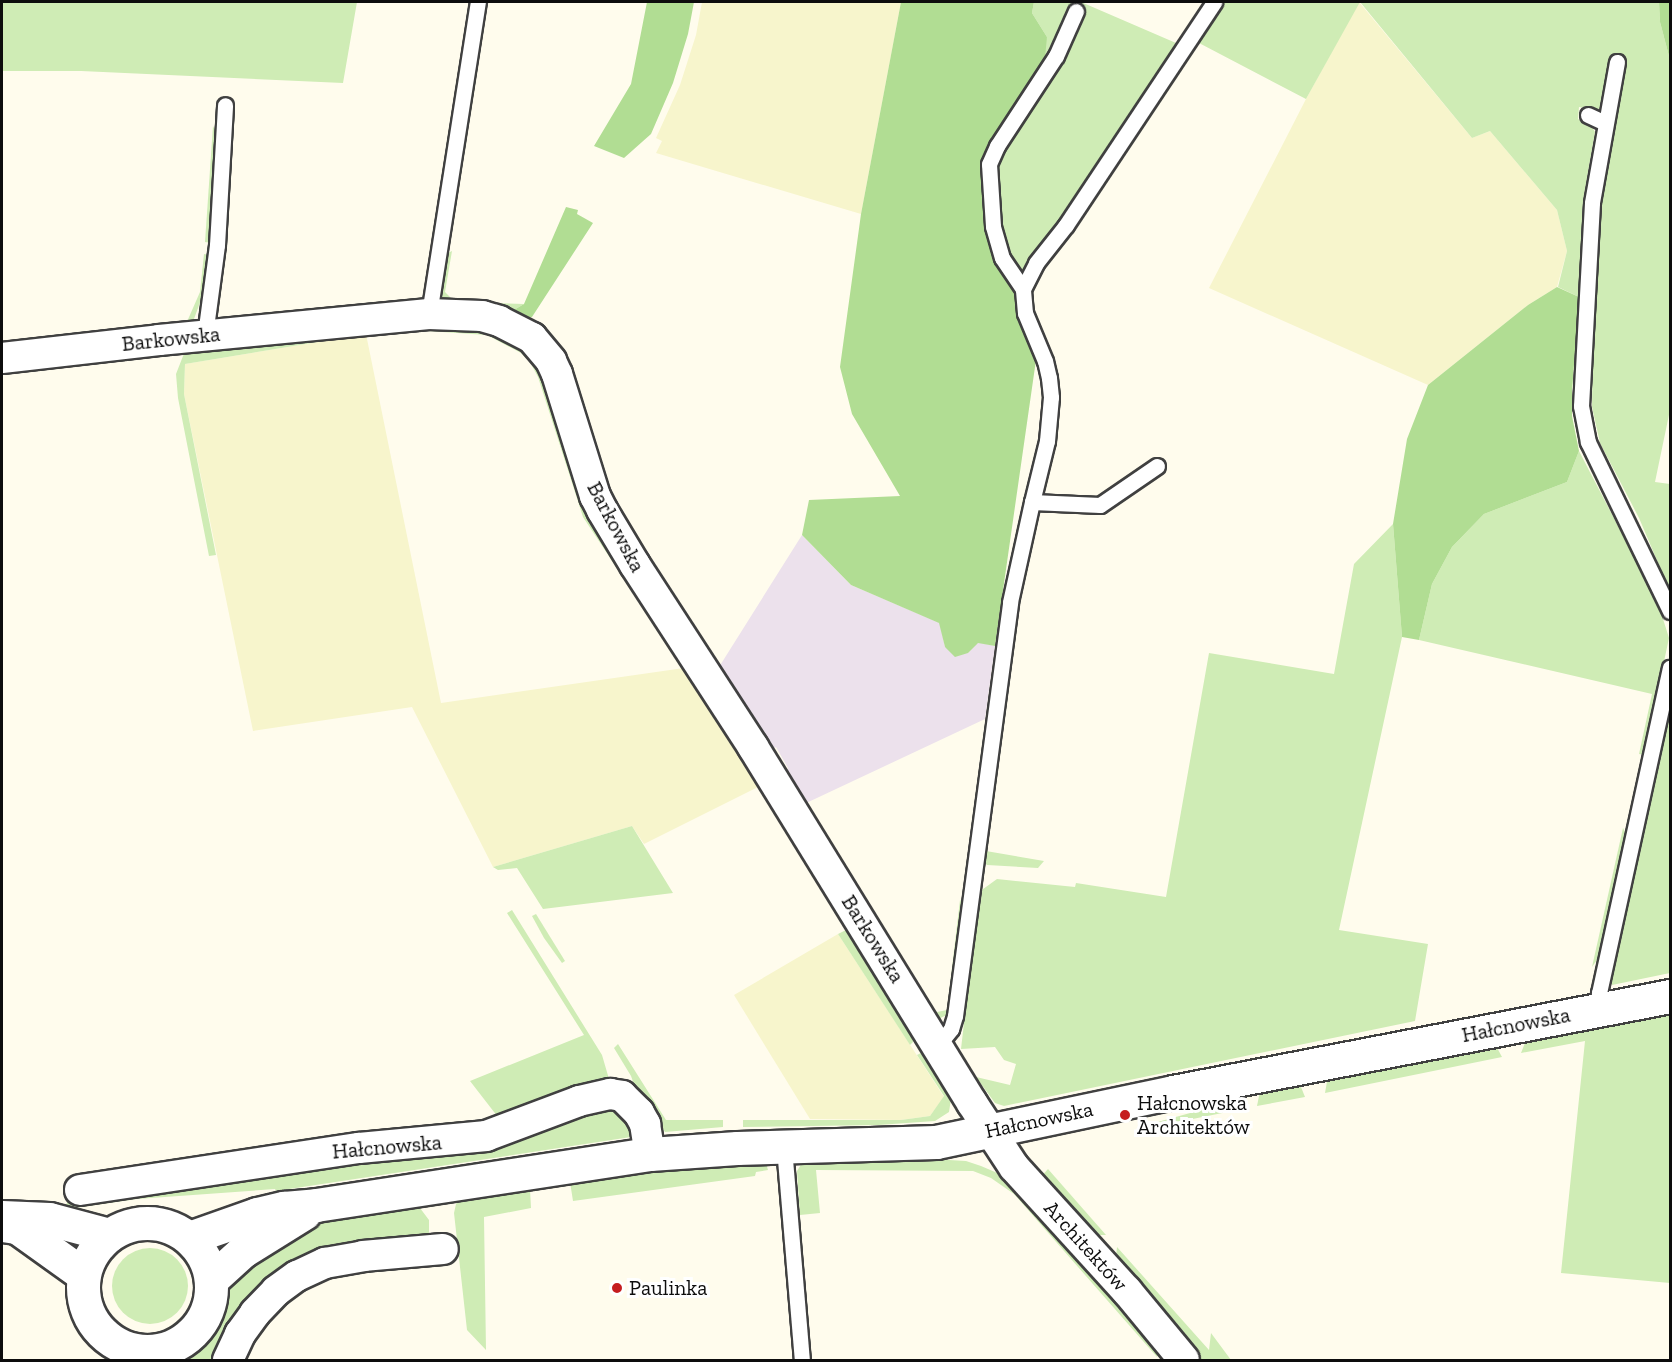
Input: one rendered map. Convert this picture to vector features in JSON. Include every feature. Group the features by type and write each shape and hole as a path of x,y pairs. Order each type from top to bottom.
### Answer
{"street":[{"name":"Barkowska","path":"2,358 205,335 429,314 459,314 499,321 532,338 551,362 595,496 602,510 990,1131"},
{"name":"Hałcnowska","path":"189,1238 257,1214 284,1208 650,1154 784,1147 915,1144 1671,996"},
{"name":"Hałcnowska","path":"80,1190 359,1148 486,1136 579,1101 610,1094 622,1096 639,1113 645,1124 650,1154"},
{"name":"Architektów","path":"990,1131 1014,1167 1127,1291 1184,1360"},
{"name":"Hałcnowska","path":"211,1280 252,1244 316,1205"},
{"path":"2,1218 49,1219 109,1235"},
{"path":"141,1223 158,1223 174,1228 189,1238 206,1262 211,1280 210,1299 204,1316 194,1332 160,1355 140,1351 121,1353 102,1334 89,1316 83,1296 84,1275 93,1252 109,1235 124,1227 141,1223"},
{"path":"2,1225 17,1227 69,1262 84,1275"},
{"path":"228,1360 240,1334 255,1313 276,1292 297,1276 325,1263 344,1259 443,1249"}],"lane":[{"path":"429,314 478,2"},
{"path":"1023,289 1036,263 1066,225 1214,2"},
{"path":"938,1045 951,1029 955,1016 1010,602 1047,441 1051,397 1045,361 1025,314 1023,289 1002,258 993,226 989,164 998,146 1056,56 1076,11"},
{"path":"1617,62 1592,203 1581,406 1588,442 1671,611"},
{"path":"205,335 217,245 225,105"},
{"path":"1588,115 1605,123"},
{"path":"1032,502 1100,505 1157,466"},
{"path":"1600,1009 1599,993 1671,668"},
{"path":"784,1147 802,1360"}],"shaded area":[{"path":"702,2 901,2 861,214 656,153 662,141 656,138 680,85 696,35"},
{"path":"1359,2 1472,138 1490,131 1557,210 1567,251 1557,287 1528,305 1428,385 1209,288 1306,99"},
{"path":"366,334 441,703 684,668 760,786 644,844 632,826 493,867 412,707 253,731 184,394 185,364"},
{"path":"802,535 851,585 940,623 945,647 968,653 978,642 995,646 985,719 802,805 785,777 788,768 776,747 768,752 719,667"},
{"path":"838,934 944,1097 930,1116 901,1120 810,1119 734,995"}],"green space":[{"path":"2,2 357,2 343,83 81,71 2,71"},
{"path":"647,2 694,2 688,34 673,83 651,134 624,158 594,146 631,84"},
{"path":"901,2 1034,2 1032,13 1047,37 1044,68 983,165 982,187 987,228 999,267 1015,293 1021,325 1036,360 995,646 978,643 968,653 955,657 945,647 939,623 851,585 802,535 809,500 900,496 852,414 840,367 861,214"},
{"path":"1034,2 1081,2 1176,43 1067,214 1023,273 1015,293 999,267 987,228 982,187 983,165 1047,37 1032,13"},
{"path":"1223,2 1360,2 1306,99 1199,43"},
{"path":"1360,2 1659,2 1660,22 1670,60 1670,410 1655,482 1670,484 1670,591 1639,518 1600,443 1592,407 1593,319 1599,209 1626,58 1613,56 1602,107 1597,110 1579,107 1578,119 1592,127 1595,132 1583,201 1579,297 1558,287 1567,251 1557,210 1490,131 1472,138"},
{"path":"1659,2 1670,2 1670,60 1660,22"},
{"path":"213,126 217,135 211,243 205,242"},
{"path":"566,207 578,210 577,214 593,223 532,317 526,319 507,314 524,304"},
{"path":"452,251 445,292 455,302 524,304 507,314 444,302 440,294 446,254"},
{"path":"204,254 209,255 205,289 191,327 186,324 200,292"},
{"path":"1557,287 1579,297 1572,416 1579,451 1567,482 1484,514 1452,547 1432,584 1419,640 1402,637 1393,524 1407,439 1428,385 1528,305"},
{"path":"427,322 465,323 514,340 541,363 626,568 620,573 583,517 538,377 530,362 521,353 487,335 427,331"},
{"path":"392,323 395,332 366,334 185,364 184,394 216,555 209,556 178,398 176,374 185,351"},
{"path":"1579,451 1658,603 1669,638 1644,755 1639,754 1652,694 1419,640 1432,584 1452,547 1484,514 1567,482"},
{"path":"1393,524 1402,637 1339,930 1428,944 1415,1021 1004,1106 995,1103 976,1077 1010,1085 1016,1064 1004,1060 995,1047 961,1049 979,892 997,879 1075,887 1076,883 1166,897 1209,653 1334,674 1354,564"},
{"path":"1010,668 986,851 1044,861 1038,868 987,865 983,861 1006,669"},
{"path":"1670,702 1670,973 1612,985 1610,968"},
{"path":"632,826 673,893 543,909 517,868 498,870 493,867"},
{"path":"1623,828 1626,834 1599,957 1592,967"},
{"path":"960,900 963,903 949,1014 936,1020 932,1013 947,1010"},
{"path":"512,910 602,1055 609,1082 501,1121 470,1081 584,1035 507,913"},
{"path":"536,914 565,961 562,963 532,916"},
{"path":"850,928 911,1028 913,1042 910,1045 838,934"},
{"path":"1670,1008 1670,1283 1561,1273 1585,1041 1521,1053 1527,1038"},
{"path":"618,1044 666,1120 723,1120 723,1127 665,1132 636,1090 631,1076 614,1048"},
{"path":"1495,1044 1502,1057 1325,1093 1328,1076"},
{"path":"921,1053 948,1087 951,1099 949,1112 935,1121 878,1125 743,1127 743,1120 901,1120 930,1116 944,1096 917,1055"},
{"path":"1299,1082 1305,1097 1257,1106 1260,1091"},
{"path":"1236,1097 1242,1109 1153,1127 1154,1123 1201,1110 1205,1102"},
{"path":"606,1105 628,1114 631,1137 276,1191 275,1189 137,1199 75,1208 66,1205 70,1197"},
{"path":"765,1160 768,1170 756,1172 755,1176 573,1201 570,1182 578,1177"},
{"path":"808,1160 966,1161 981,1166 1002,1175 1022,1192 1158,1354 1157,1357 1014,1194 991,1178 973,1171 816,1170 820,1213 800,1215 797,1171 802,1163"},
{"path":"1048,1169 1106,1235 1093,1235 1039,1179"},
{"path":"530,1189 531,1208 484,1217 486,1350 467,1330 454,1213 456,1204 460,1199"},
{"path":"412,1204 420,1208 429,1220 429,1238 322,1256 221,1360 172,1360 204,1334 216,1312 225,1283 309,1223"},
{"path":"1117,1247 1209,1350 1211,1333 1231,1360 1201,1360 1122,1270 1116,1257"},
{"path":"143,1248 157,1248 171,1254 182,1265 188,1279 185,1301 177,1313 157,1324 143,1324 129,1318 118,1307 112,1293 112,1279 118,1265 129,1254"}],"place":[{"name":"Hałcnowska Architektów","path":"1125,1115"},
{"name":"Paulinka","path":"617,1288"}]}
